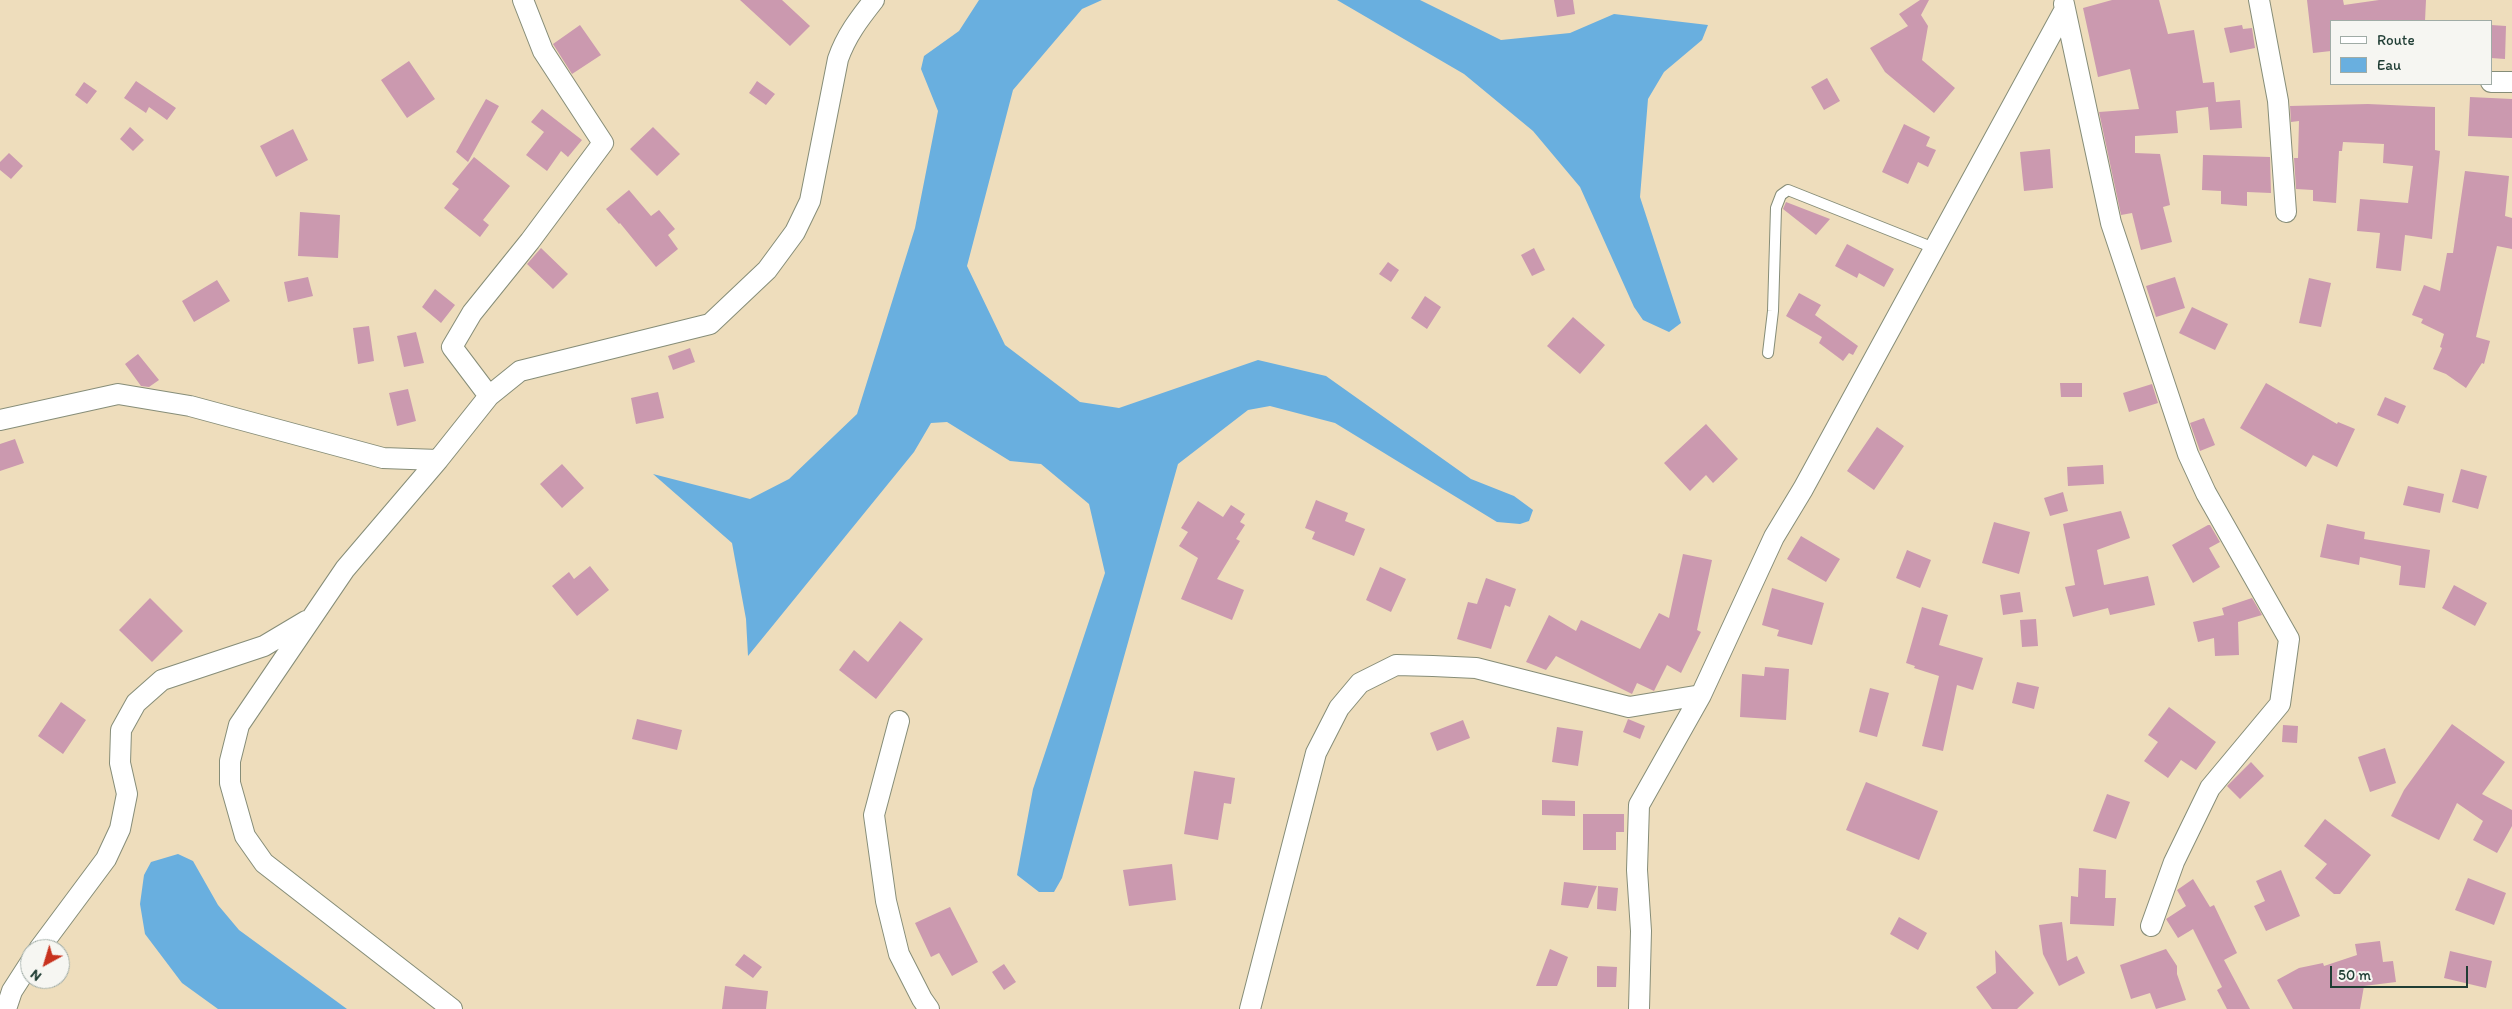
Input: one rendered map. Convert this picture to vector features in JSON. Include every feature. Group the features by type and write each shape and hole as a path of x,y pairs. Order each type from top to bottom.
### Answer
{"street":[{"path":"489,396 452,347 472,313 530,241 603,143 543,51 523,0"},
{"path":"452,1009 264,863 245,836 230,782 230,761 239,725 345,569 438,460 489,396 520,370 710,324 766,270 795,232 810,201 838,59 845,41 854,26 874,0"},
{"path":"2260,0 2278,101 2286,212"},
{"path":"1639,1009 1641,931 1638,870 1639,805 1701,695 1774,538 1803,489 2064,5"},
{"path":"2064,5 2110,223 2188,454 2206,493 2289,640 2280,704 2210,788 2174,862 2151,926"},
{"path":"2492,82 2512,82"},
{"path":"0,420 118,394 190,406 383,458 438,460"},
{"path":"46,939 106,859 120,829 127,794 120,763 121,730 136,703 162,680 264,646 312,618"},
{"path":"1250,1009 1316,753 1338,708 1360,683 1396,665 1433,666 1476,668 1629,708 1701,695"},
{"path":"899,722 874,815 886,900 900,954 922,1000 929,1009"},
{"path":"6,1009 12,991 20,979"}],"lane":[{"path":"1768,353 1773,311 1776,208 1781,195 1788,190 1934,248"}],"water":[{"path":"979,0 1102,0 1082,9 1013,90 967,266 1005,345 1080,402 1119,408 1258,360 1326,376 1471,479 1514,496 1533,510 1529,521 1520,524 1497,522 1335,423 1270,406 1248,410 1178,464 1062,878 1054,892 1039,892 1017,875 1033,789 1105,573 1089,504 1041,464 1010,461 947,422 931,423 914,452 748,656 746,619 732,543 653,474 750,499 789,479 857,414 915,228 938,111 921,69 924,56 959,31"},
{"path":"1337,0 1420,0 1501,40 1570,33 1614,14 1708,25 1702,40 1664,72 1648,99 1640,197 1681,323 1669,332 1643,320 1634,307 1580,187 1533,131 1464,74"},
{"path":"178,854 193,861 218,905 239,930 347,1009 218,1009 182,983 145,934 140,904 144,875 151,862"}],"building":[{"path":"740,0 782,0 810,26 790,46"},
{"path":"1554,0 1573,0 1575,14 1557,17"},
{"path":"1920,0 1929,0 1921,15 1928,26 1922,60 1955,88 1934,113 1885,72 1870,48 1908,26 1899,14"},
{"path":"2112,0 2159,0 2168,34 2194,30 2203,83 2214,82 2216,102 2240,100 2242,128 2210,130 2208,107 2176,111 2178,133 2135,136 2135,153 2160,154 2170,205 2163,207 2172,242 2141,250 2132,213 2121,215 2099,112 2139,109 2130,69 2098,77 2083,8"},
{"path":"2307,0 2343,0 2344,5 2379,0 2426,0 2425,20 2330,20 2330,51 2313,53"},
{"path":"580,25 601,55 572,74 553,44"},
{"path":"2242,25 2243,29 2252,28 2255,48 2230,53 2224,28"},
{"path":"2492,25 2506,26 2505,59 2492,58"},
{"path":"409,61 435,99 407,118 381,80"},
{"path":"1827,78 1840,101 1824,110 1811,87"},
{"path":"136,81 176,108 167,120 149,107 146,113 124,98"},
{"path":"757,81 775,94 766,105 749,93"},
{"path":"84,82 97,91 87,104 75,95"},
{"path":"2470,97 2512,99 2512,138 2468,136"},
{"path":"486,99 499,106 468,162 456,152"},
{"path":"2368,104 2435,107 2435,150 2440,151 2432,239 2405,235 2401,271 2376,268 2380,233 2357,231 2360,199 2408,203 2413,166 2383,163 2384,144 2343,142 2342,151 2339,151 2336,203 2313,201 2313,190 2296,189 2294,158 2298,158 2299,121 2291,122 2290,106"},
{"path":"542,109 582,140 568,157 561,151 547,171 526,155 544,132 531,122"},
{"path":"1904,124 1930,137 1926,146 1936,150 1928,167 1918,162 1908,184 1882,172"},
{"path":"130,127 144,140 133,151 120,139"},
{"path":"653,127 680,154 657,176 630,149"},
{"path":"293,129 308,160 276,177 260,146"},
{"path":"2050,149 2053,188 2024,191 2020,152"},
{"path":"9,153 23,166 11,179 0,170 0,162"},
{"path":"2203,155 2270,157 2271,193 2247,192 2247,206 2221,204 2221,191 2202,190"},
{"path":"474,157 510,186 483,220 489,225 480,237 444,208 459,189 452,184"},
{"path":"2465,171 2509,176 2505,216 2512,218 2512,249 2497,246 2476,337 2490,341 2484,364 2482,363 2466,388 2446,374 2433,369 2442,348 2440,347 2444,334 2421,323 2423,319 2412,315 2424,285 2440,291 2447,253 2453,253"},
{"path":"629,190 651,216 659,210 675,229 668,235 678,249 656,267 606,209"},
{"path":"1786,202 1830,219 1816,235 1783,209"},
{"path":"300,212 340,215 338,258 298,256"},
{"path":"1847,244 1894,269 1884,287 1859,273 1857,278 1835,266"},
{"path":"541,248 568,274 553,289 527,264"},
{"path":"1534,248 1545,270 1532,276 1521,255"},
{"path":"1388,262 1399,270 1391,282 1379,274"},
{"path":"308,277 313,296 288,302 284,282"},
{"path":"2175,277 2185,308 2156,317 2146,286"},
{"path":"2309,278 2331,283 2321,327 2299,323"},
{"path":"217,280 230,301 194,322 182,301"},
{"path":"435,289 455,305 441,323 422,307"},
{"path":"1799,293 1821,305 1815,315 1858,346 1853,355 1849,353 1843,361 1819,343 1822,337 1786,316"},
{"path":"1425,296 1441,307 1427,329 1411,318"},
{"path":"2192,307 2228,324 2215,350 2179,333"},
{"path":"1573,317 1605,345 1580,374 1547,346"},
{"path":"369,326 374,361 358,364 353,328"},
{"path":"416,332 424,363 404,367 397,336"},
{"path":"690,348 695,362 673,370 668,356"},
{"path":"138,354 159,380 149,387 141,386 125,364"},
{"path":"2060,383 2082,383 2082,397 2061,397"},
{"path":"2266,383 2337,424 2338,422 2355,429 2337,467 2313,455 2306,467 2240,428"},
{"path":"2152,384 2158,403 2129,412 2123,393"},
{"path":"408,389 416,421 397,426 389,393"},
{"path":"658,392 664,418 636,424 631,398"},
{"path":"2385,397 2406,406 2398,424 2377,415"},
{"path":"2204,418 2215,445 2200,451 2190,423"},
{"path":"1706,424 1738,459 1713,483 1706,475 1690,491 1664,463"},
{"path":"1877,427 1904,446 1874,490 1847,471"},
{"path":"15,439 24,463 0,471 0,444"},
{"path":"562,464 584,488 562,508 540,484"},
{"path":"2103,465 2104,484 2068,486 2067,467"},
{"path":"2461,469 2487,476 2478,509 2452,502"},
{"path":"2408,486 2444,494 2440,513 2403,505"},
{"path":"2063,492 2068,511 2050,516 2044,498"},
{"path":"1316,500 1348,513 1345,521 1365,529 1354,556 1312,539 1315,532 1305,528"},
{"path":"1198,501 1223,517 1231,505 1245,514 1240,522 1245,525 1236,539 1240,541 1217,579 1244,590 1232,620 1181,599 1198,558 1179,546 1188,532 1181,528"},
{"path":"2121,511 2130,538 2097,550 2104,585 2148,576 2155,605 2110,615 2108,608 2073,617 2065,587 2075,585 2063,524"},
{"path":"1994,522 2030,532 2019,574 1982,563"},
{"path":"2327,524 2365,532 2364,539 2430,550 2425,588 2399,585 2401,566 2360,557 2359,565 2320,557"},
{"path":"2210,525 2220,542 2209,548 2220,567 2193,583 2172,545"},
{"path":"1801,536 1840,559 1826,582 1787,559"},
{"path":"1907,550 1931,560 1920,588 1896,578"},
{"path":"1683,554 1712,560 1697,630 1701,632 1681,673 1667,665 1654,691 1637,683 1632,694 1556,656 1546,670 1526,662 1549,615 1576,631 1581,620 1640,649 1659,613 1669,618"},
{"path":"590,566 609,590 577,616 552,586 569,572 574,579"},
{"path":"1380,567 1406,579 1391,612 1366,600"},
{"path":"1486,578 1516,589 1510,607 1505,605 1491,649 1457,639 1468,602 1477,604"},
{"path":"2454,585 2487,603 2475,626 2442,608"},
{"path":"1772,588 1824,603 1812,645 1777,636 1779,630 1762,625"},
{"path":"2020,592 2023,612 2003,615 2000,595"},
{"path":"150,598 183,631 152,662 119,630"},
{"path":"2252,598 2262,615 2238,622 2239,655 2215,656 2214,638 2198,642 2193,622 2224,615 2222,608"},
{"path":"1922,607 1948,615 1939,645 1983,658 1973,690 1957,685 1943,751 1922,746 1939,676 1914,668 1915,666 1906,663"},
{"path":"2036,619 2038,646 2022,647 2020,620"},
{"path":"900,621 923,639 876,699 839,670 854,650 868,662"},
{"path":"1765,667 1789,669 1786,720 1740,717 1742,674 1764,676"},
{"path":"2017,682 2039,687 2034,709 2012,703"},
{"path":"1870,688 1889,693 1877,737 1859,732"},
{"path":"61,702 86,720 63,754 38,736"},
{"path":"2169,707 2216,742 2196,770 2181,760 2168,778 2144,761 2158,742 2148,735"},
{"path":"637,719 682,730 677,750 632,739"},
{"path":"1628,719 1645,726 1640,739 1623,732"},
{"path":"1463,720 1470,738 1437,751 1430,733"},
{"path":"2452,724 2505,762 2482,794 2512,810 2512,826 2497,853 2473,840 2483,821 2457,803 2439,840 2391,816 2404,790"},
{"path":"2283,725 2298,726 2297,743 2282,742"},
{"path":"1557,727 1583,731 1578,766 1552,762"},
{"path":"2385,748 2396,783 2370,792 2358,757"},
{"path":"2251,762 2264,776 2240,799 2227,786"},
{"path":"1194,771 1235,778 1231,804 1224,803 1218,840 1184,834"},
{"path":"1866,782 1938,811 1919,860 1846,830"},
{"path":"2107,794 2130,802 2116,839 2093,831"},
{"path":"1542,800 1575,801 1575,816 1542,815"},
{"path":"1583,814 1624,814 1624,832 1616,832 1616,850 1583,850"},
{"path":"2325,819 2371,855 2340,894 2334,894 2315,878 2327,864 2304,846"},
{"path":"1172,864 1176,900 1129,906 1123,870"},
{"path":"2079,868 2106,870 2105,898 2116,898 2114,926 2070,924 2071,896 2078,897"},
{"path":"2281,870 2300,916 2266,931 2254,906 2265,901 2256,881"},
{"path":"2468,878 2506,893 2494,925 2455,910"},
{"path":"2193,879 2210,907 2214,905 2237,953 2224,960 2250,1009 2227,1009 2217,990 2222,987 2193,929 2178,938 2166,919 2186,906 2177,890"},
{"path":"1564,882 1597,886 1588,908 1561,905"},
{"path":"1598,886 1618,888 1616,911 1597,909"},
{"path":"950,907 978,962 952,976 939,953 931,957 915,923"},
{"path":"1899,917 1927,933 1918,950 1890,934"},
{"path":"2062,922 2067,961 2077,956 2085,973 2059,986 2043,954 2039,925"},
{"path":"2380,941 2383,962 2393,961 2396,982 2364,986 2360,1009 2293,1009 2277,980 2299,968 2323,963 2324,966 2357,955 2355,944"},
{"path":"1550,949 1568,957 1557,986 1536,986"},
{"path":"2166,949 2177,966 2177,974 2186,1000 2156,1009 2150,993 2131,999 2120,965"},
{"path":"1995,950 2034,993 2017,1009 1992,1009 1976,987 1996,973"},
{"path":"2450,951 2492,961 2486,988 2444,978"},
{"path":"744,954 762,967 753,978 735,965"},
{"path":"1004,964 1016,982 1004,990 992,972"},
{"path":"1597,966 1617,967 1616,987 1597,987"},
{"path":"725,986 768,991 766,1009 722,1009"}]}
